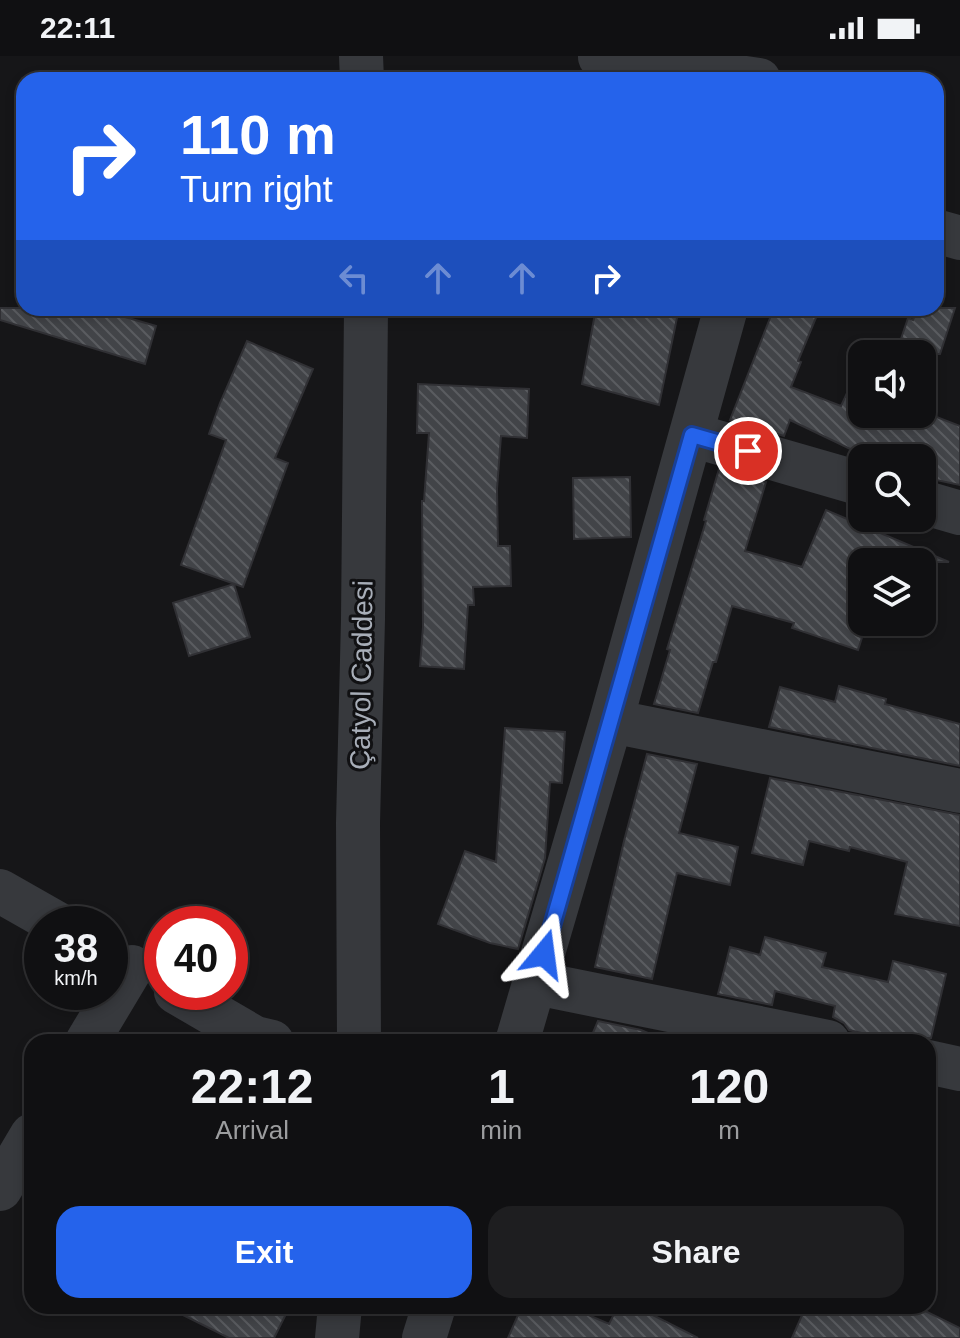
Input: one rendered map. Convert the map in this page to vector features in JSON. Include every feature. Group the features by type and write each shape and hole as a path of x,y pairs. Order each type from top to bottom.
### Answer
{"street":[{"path":"591,56 703,72"},
{"name":"Çatyol Caddesi","path":"359,1034 358,823 366,316"},
{"path":"520,1034 724,316"},
{"path":"692,435 848,480"},
{"path":"936,506 960,513"},
{"path":"611,721 960,791"},
{"path":"0,891 26,906"},
{"path":"92,1034 135,968"},
{"path":"536,983 788,1034"},
{"path":"207,1010 248,1034"},
{"path":"936,1064 960,1069"},
{"path":"0,1189 24,1148"},
{"path":"337,1338 339,1314"},
{"path":"424,1338 432,1314"}],"building":[{"path":"0,308 16,308 16,316 122,316 156,326 145,364 0,320"},
{"path":"944,308 955,308 940,354 936,354 936,340 901,340 908,318 944,316"},
{"path":"595,316 677,316 659,405 582,384"},
{"path":"771,316 817,316 791,387 841,406 848,391 848,428 936,428 936,417 960,426 960,485 936,480 936,444 848,444 848,448 790,420 784,436 730,420"},
{"path":"247,341 313,369 275,458 288,463 243,587 181,565 226,440 209,434"},
{"path":"418,384 529,389 527,438 501,436 497,489 498,546 510,546 511,586 473,587 474,605 468,605 464,669 420,666 423,627 422,501 429,433 417,433"},
{"path":"719,469 766,482 745,551 802,567 826,510 848,519 848,532 878,532 916,548 848,548 848,636 862,636 858,650 792,628 794,623 732,606 698,713 654,704"},
{"path":"630,477 631,537 574,539 573,478"},
{"path":"234,584 250,637 189,656 173,603"},
{"path":"839,686 886,699 885,704 960,724 960,766 769,727 780,687 835,702"},
{"path":"505,728 565,732 562,783 550,782 545,858 518,949 490,943 438,924 465,851 496,862"},
{"path":"647,754 697,764 679,833 738,847 730,885 677,873 652,979 595,967"},
{"path":"770,778 960,815 960,926 895,914 907,862 850,847 849,851 809,841 803,865 752,853"},
{"path":"765,937 826,953 822,967 888,982 893,961 946,974 932,1034 866,1034 849,1030 833,1017 835,1006 775,991 772,1005 718,994 730,947 760,955"},
{"path":"598,1021 650,1034 592,1034"},
{"path":"181,1314 286,1314 274,1338 229,1338"},
{"path":"518,1314 586,1314 609,1324 614,1314 651,1314 698,1338 508,1338"},
{"path":"802,1314 931,1314 960,1328 960,1338 792,1338"}],"route":[{"path":"544,954 692,435 748,451"}]}
